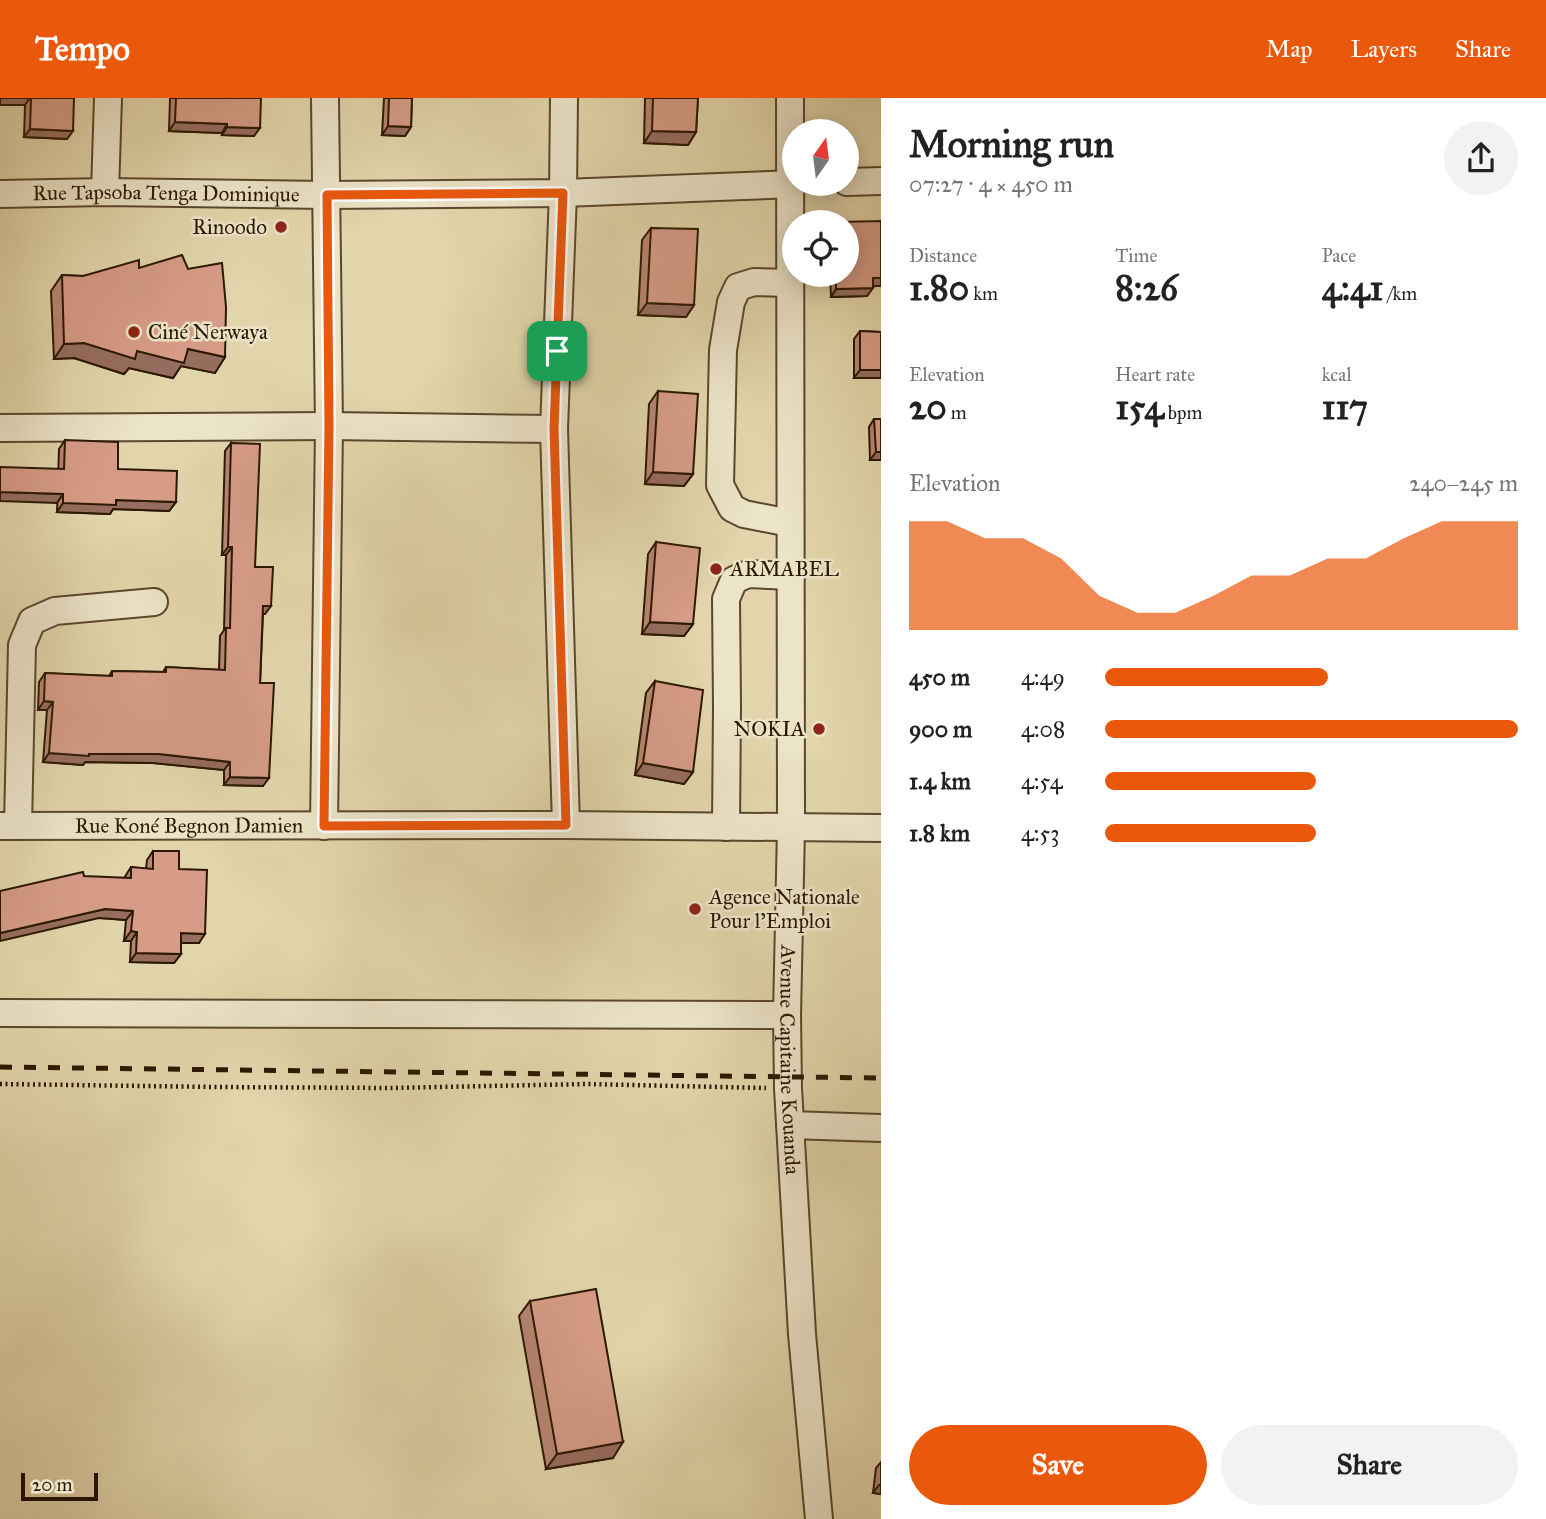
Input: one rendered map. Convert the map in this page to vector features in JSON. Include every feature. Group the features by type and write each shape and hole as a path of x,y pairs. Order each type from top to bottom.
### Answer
{"street":[{"path":"105,192 108,98"},
{"path":"324,826 329,426 325,98"},
{"path":"564,98 554,429 566,825"},
{"name":"Avenue Capitaine Kouanda","path":"790,98 790,119"},
{"path":"859,182 881,181"},
{"name":"Rue Tapsoba Tenga Dominique","path":"0,194 563,193 782,184"},
{"path":"782,283 754,282 738,287 731,302 723,350 720,485 732,508 744,514 790,523"},
{"name":"Avenue Capitaine Kouanda","path":"790,287 791,828 788,1088 802,1334 819,1519"},
{"path":"0,428 329,426 554,429"},
{"path":"726,827 726,599 734,580 748,574 791,576"},
{"path":"9,826 22,645 32,621 55,611 154,602"},
{"name":"Rue Koné Begnon Damien","path":"9,826 566,825 881,828"},
{"path":"0,1013 787,1015"},
{"path":"790,1125 881,1128"}],"path":[{"path":"0,1084 377,1088 587,1084 788,1088"}],"building":[{"path":"31,98 74,98 73,131 30,129"},
{"path":"176,98 261,98 260,128 175,122"},
{"path":"389,98 412,98 411,127 388,126"},
{"path":"653,98 698,98 696,132 652,131"},
{"path":"881,221 881,278 873,278 873,288 836,289 859,287 859,222"},
{"path":"651,228 698,229 694,305 647,303"},
{"name":"Ciné Nerwaya","path":"182,255 188,269 222,263 226,307 225,357 188,349 184,363 137,351 135,359 84,343 64,344 62,275 83,276 139,260 139,268"},
{"path":"860,331 881,332 881,370 860,370"},
{"path":"658,391 698,394 693,474 653,472"},
{"path":"874,419 881,419 881,452 876,452"},
{"path":"65,440 118,442 118,469 177,471 176,502 116,500 116,505 63,503 63,494 0,492 0,467 64,469"},
{"path":"231,443 260,444 255,567 273,567 271,606 263,606 260,683 274,683 269,778 230,777 230,762 159,754 89,756 49,753 53,702 44,701 45,673 112,676 112,671 166,672 166,667 225,670 226,628 230,628 232,547 228,547"},
{"path":"656,542 700,548 693,624 650,622"},
{"path":"655,681 703,690 693,772 643,763"},
{"path":"153,851 179,851 179,869 207,870 205,934 181,933 181,954 136,953 137,932 131,931 133,911 105,909 0,933 0,891 83,872 84,876 131,878 131,867 153,869"},
{"path":"596,1289 623,1442 557,1454 530,1301"}],"railway":[{"path":"0,1067 881,1078"}],"place":[{"name":"Rinoodo","path":"281,227"},
{"name":"Ciné Nerwaya","path":"134,332"},
{"name":"ARMABEL","path":"716,569"},
{"name":"NOKIA","path":"819,729"},
{"name":"Agence Nationale Pour l'Emploi","path":"695,909"}],"route":[{"path":"563,193 557,351 554,429 566,825 324,826 329,426 327,195 563,193"}]}
